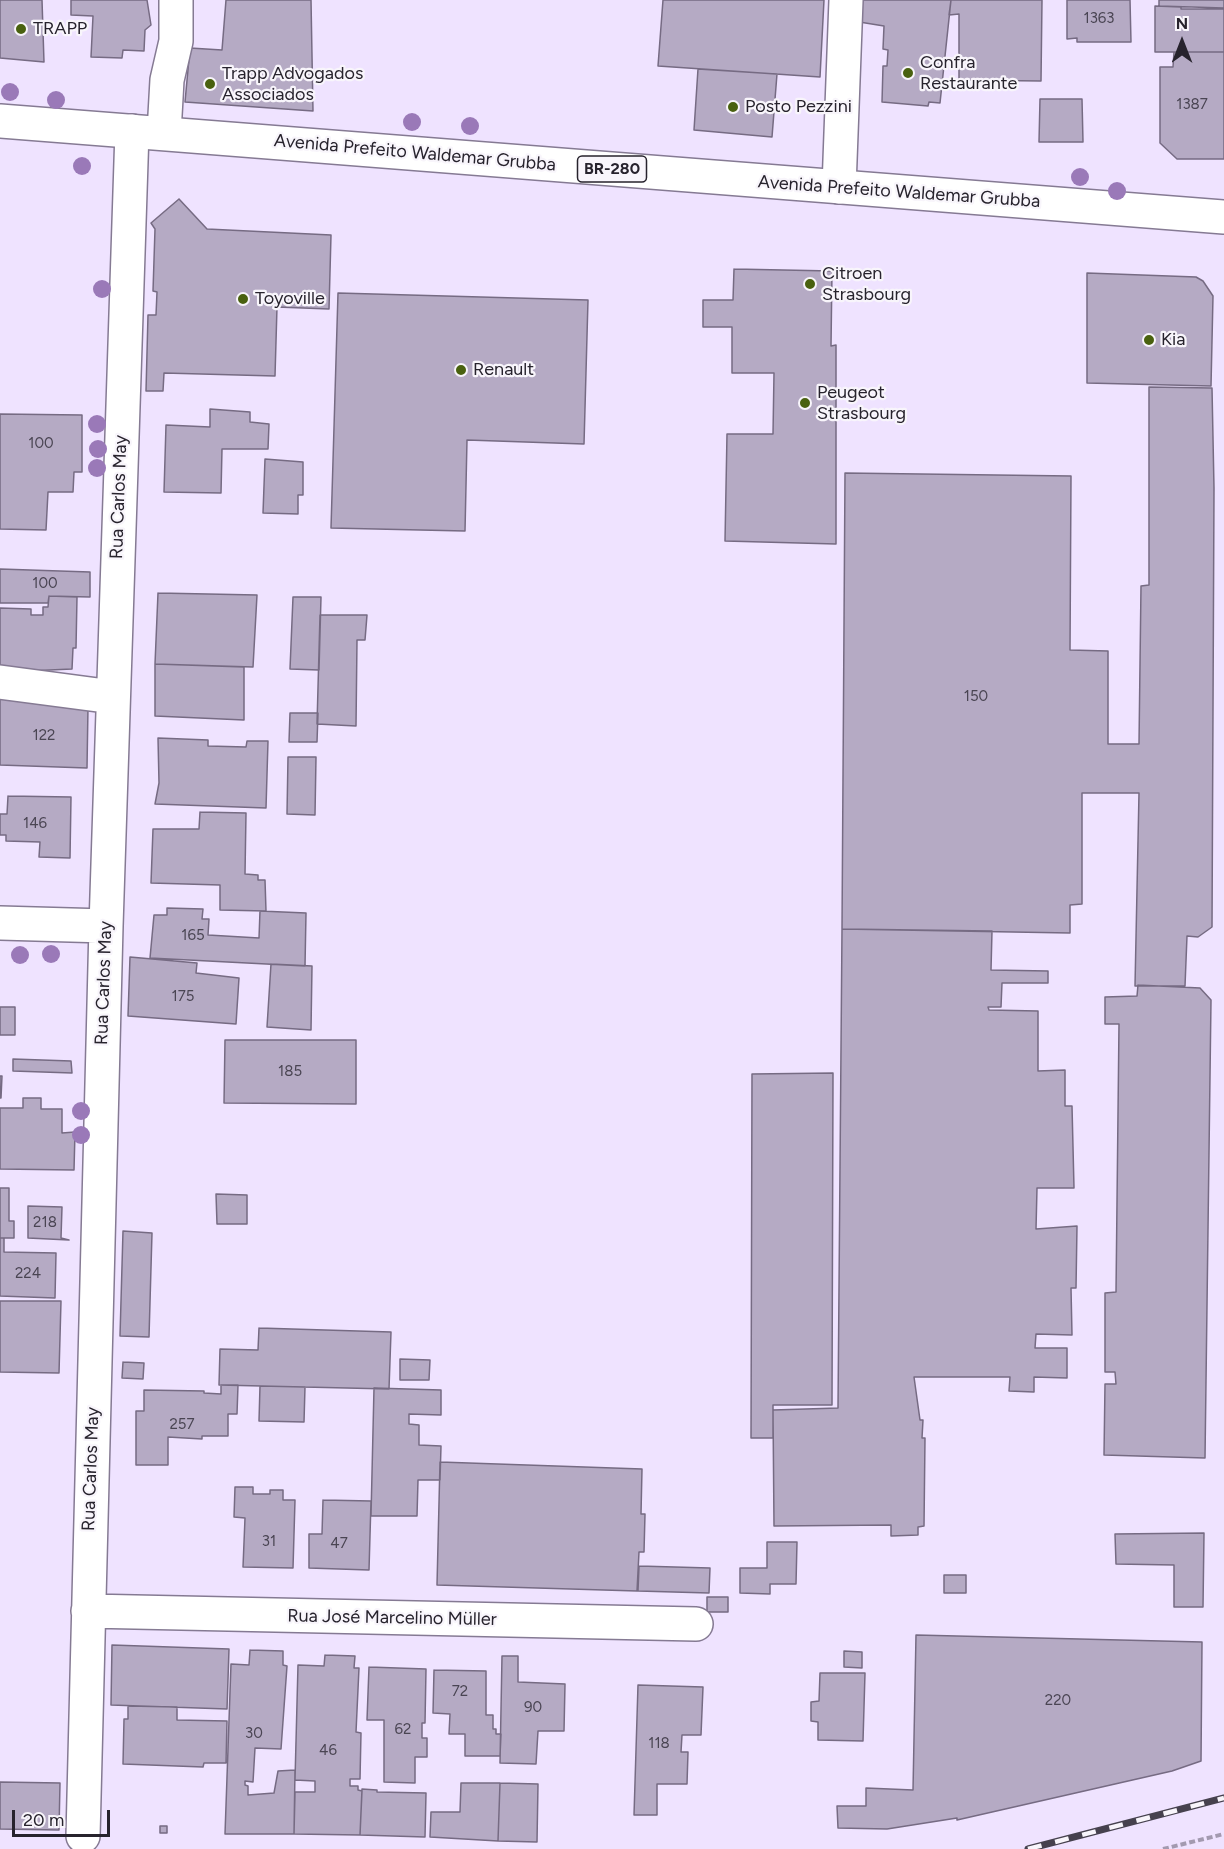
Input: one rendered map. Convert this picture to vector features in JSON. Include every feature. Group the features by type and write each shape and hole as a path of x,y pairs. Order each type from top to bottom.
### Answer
{"main road":[{"path":"164,133 167,80 176,40 176,0"},
{"path":"839,187 846,0"},
{"name":"Avenida Prefeito Waldemar Grubba","path":"0,121 1224,217"},
{"name":"Rua Carlos May","path":"83,1836 106,926 132,131"},
{"path":"0,682 113,697"},
{"path":"0,923 106,926"},
{"name":"Rua José Marcelino Müller","path":"88,1611 696,1624"}],"path":[{"path":"1164,1849 1224,1834"}],"building":[{"name":"TRAPP","path":"0,0 42,0 44,62 0,58"},
{"path":"71,0 147,0 151,25 145,30 144,51 123,50 122,58 91,57 93,16 71,15"},
{"path":"226,0 311,0 313,111 185,102 190,48 222,50"},
{"path":"663,0 824,0 820,77 658,66"},
{"path":"850,0 951,0 940,103 929,102 928,106 882,102 883,66 887,66 888,50 883,49 884,26 847,20"},
{"path":"951,0 1042,0 1041,81 959,80 959,14 949,15"},
{"path":"1067,0 1130,0 1131,42 1077,42 1077,38 1067,39"},
{"path":"1159,0 1224,0 1224,8 1159,6"},
{"path":"1155,6 1181,7 1181,9 1224,9 1224,52 1155,52"},
{"path":"1174,52 1224,52 1224,159 1177,159 1160,143 1160,67 1173,67"},
{"path":"698,69 777,74 772,137 694,130"},
{"path":"1040,99 1082,99 1083,142 1039,142"},
{"name":"Toyoville","path":"179,199 207,229 331,235 329,309 277,307 275,376 164,373 163,391 146,391 148,315 156,315 157,292 153,291 155,229 151,223"},
{"name":"Peugeot Strasbourg","path":"734,269 832,271 831,346 836,345 836,544 725,541 727,434 773,434 774,373 732,373 732,327 703,327 703,300 733,300"},
{"name":"Kia","path":"1087,273 1196,277 1203,281 1213,296 1211,386 1087,383"},
{"name":"Renault","path":"338,293 588,300 584,444 467,440 465,531 331,528"},
{"path":"1149,387 1212,388 1214,488 1212,927 1198,937 1187,936 1185,986 1135,986 1139,793 1082,793 1082,904 1070,905 1070,933 842,929 845,473 1071,476 1070,650 1108,651 1108,744 1139,744 1141,586 1149,585"},
{"path":"210,409 250,412 250,422 269,424 268,449 222,449 221,493 164,492 166,425 210,427"},
{"path":"0,414 82,415 82,472 74,472 73,492 48,492 46,530 0,529"},
{"path":"265,459 303,462 303,495 298,495 298,514 263,513"},
{"path":"0,569 90,572 90,597 49,596 48,603 0,603"},
{"path":"158,593 257,595 253,667 155,664"},
{"path":"49,596 77,597 76,648 73,648 72,669 27,671 27,669 0,668 0,608 31,609 31,615 43,615 43,607 48,607"},
{"path":"293,597 321,597 319,670 290,669"},
{"path":"320,615 367,615 365,640 357,640 356,726 317,724"},
{"path":"155,664 244,667 244,720 155,716"},
{"path":"0,688 88,707 87,768 0,765"},
{"path":"290,713 318,713 317,742 289,742"},
{"path":"158,738 208,740 208,746 246,747 247,741 268,741 266,808 155,804 159,783"},
{"path":"288,757 316,757 315,815 287,814"},
{"path":"8,796 71,797 70,858 39,857 40,842 6,841 6,835 0,835 0,814 7,814"},
{"path":"200,812 246,813 245,874 258,875 258,880 265,880 266,911 220,910 220,885 151,883 153,829 199,829"},
{"path":"167,908 203,909 202,919 209,919 208,935 259,938 260,911 306,913 305,966 150,958 154,915 167,915"},
{"path":"842,929 992,931 991,970 1048,971 1048,983 1002,983 1001,1007 988,1007 989,1010 1038,1011 1038,1071 1065,1070 1065,1106 1072,1106 1074,1188 1037,1188 1036,1229 1077,1226 1076,1288 1071,1288 1072,1335 1036,1334 1035,1348 1067,1348 1067,1378 1034,1377 1034,1392 1009,1391 1010,1377 914,1377 920,1420 923,1420 922,1438 925,1438 924,1526 918,1527 918,1535 891,1536 891,1525 774,1526 773,1410 838,1408"},
{"path":"130,957 197,963 196,973 239,978 236,1024 128,1016"},
{"path":"271,964 312,966 311,1030 267,1027"},
{"path":"1138,985 1200,988 1211,1000 1205,1458 1104,1455 1105,1384 1116,1384 1115,1372 1105,1372 1105,1293 1116,1292 1119,1024 1105,1024 1105,997 1137,996"},
{"path":"0,1007 15,1007 15,1035 0,1035"},
{"path":"225,1040 356,1040 356,1104 224,1103"},
{"path":"13,1059 71,1061 72,1073 13,1071"},
{"path":"833,1073 832,1405 773,1405 773,1438 751,1438 752,1074"},
{"path":"0,1076 2,1076 1,1098 0,1098"},
{"path":"23,1098 41,1098 41,1109 62,1109 62,1133 75,1132 74,1170 0,1169 0,1108 23,1108"},
{"path":"0,1188 9,1188 9,1221 14,1221 14,1238 0,1238"},
{"path":"216,1194 247,1195 247,1224 217,1224"},
{"path":"28,1206 62,1207 61,1238 69,1240 28,1238"},
{"path":"123,1231 152,1233 149,1337 120,1336"},
{"path":"0,1238 4,1238 4,1252 56,1253 55,1298 0,1296"},
{"path":"0,1301 61,1301 59,1373 0,1372"},
{"path":"259,1328 391,1332 389,1389 219,1385 220,1349 258,1350"},
{"path":"400,1359 430,1360 429,1380 400,1380"},
{"path":"123,1362 144,1363 143,1379 122,1378"},
{"path":"221,1385 238,1385 237,1414 228,1414 228,1436 202,1436 202,1439 168,1437 168,1465 136,1465 136,1411 144,1411 144,1390 204,1391 204,1393 221,1394"},
{"path":"260,1386 305,1387 304,1422 259,1421"},
{"path":"374,1388 441,1390 441,1415 409,1414 409,1424 419,1425 419,1445 441,1446 440,1480 418,1480 417,1516 371,1516"},
{"path":"440,1462 642,1469 641,1514 645,1514 644,1552 639,1552 637,1591 437,1585"},
{"path":"235,1487 253,1487 253,1494 270,1494 270,1490 283,1490 283,1500 295,1500 293,1568 243,1567 245,1518 234,1517"},
{"path":"323,1500 371,1501 369,1570 309,1568 309,1534 322,1534"},
{"path":"1204,1533 1203,1607 1174,1607 1174,1565 1116,1564 1115,1534"},
{"path":"767,1542 797,1542 796,1584 770,1584 770,1594 740,1593 740,1568 767,1568"},
{"path":"639,1566 710,1568 709,1593 638,1591"},
{"path":"944,1575 966,1575 966,1593 944,1593"},
{"path":"707,1597 728,1597 728,1612 707,1612"},
{"path":"916,1635 1202,1642 1201,1761 1172,1771 957,1820 957,1818 887,1829 838,1828 837,1806 866,1806 866,1788 913,1790"},
{"path":"112,1645 229,1649 227,1709 111,1705"},
{"path":"250,1650 283,1651 283,1665 287,1666 281,1749 255,1748 253,1782 245,1781 245,1785 248,1786 248,1795 274,1793 278,1771 295,1770 294,1834 225,1834 231,1664 249,1665"},
{"path":"844,1651 862,1652 862,1668 844,1667"},
{"path":"325,1655 355,1656 354,1668 359,1668 356,1732 361,1733 360,1779 350,1779 350,1786 358,1786 358,1790 362,1791 360,1835 294,1834 295,1792 315,1792 315,1781 295,1780 298,1665 324,1666"},
{"path":"502,1656 518,1656 518,1682 565,1684 564,1731 538,1731 536,1764 500,1763"},
{"path":"369,1667 426,1669 425,1723 422,1723 422,1738 427,1738 427,1757 415,1757 415,1783 384,1782 384,1720 367,1720"},
{"path":"434,1670 486,1671 486,1715 493,1715 493,1729 496,1729 496,1734 501,1734 500,1756 465,1756 465,1734 449,1734 450,1714 433,1713"},
{"path":"820,1673 865,1673 863,1741 818,1740 818,1722 811,1721 811,1702 819,1701"},
{"path":"638,1685 703,1687 701,1735 682,1735 681,1752 688,1752 687,1784 657,1784 657,1815 634,1815"},
{"path":"128,1706 177,1707 177,1720 227,1721 226,1763 204,1763 203,1767 123,1764 124,1719 128,1719"},
{"path":"0,1782 60,1783 59,1830 0,1829"},
{"path":"461,1783 500,1783 498,1841 430,1837 431,1812 460,1812"},
{"path":"500,1783 538,1784 537,1842 498,1841"},
{"path":"362,1789 377,1790 377,1792 426,1793 425,1837 360,1835"},
{"path":"160,1826 167,1826 167,1833 160,1833"}],"railway":[{"path":"1028,1849 1224,1798"}],"place":[{"name":"TRAPP","path":"21,29"},
{"name":"Confra Restaurante","path":"908,73"},
{"name":"Trapp Advogados Associados","path":"210,84"},
{"name":"Posto Pezzini","path":"733,107"},
{"name":"Citroen Strasbourg","path":"810,284"},
{"name":"Toyoville","path":"243,299"},
{"name":"Kia","path":"1149,340"},
{"name":"Renault","path":"461,370"},
{"name":"Peugeot Strasbourg","path":"805,403"}]}
